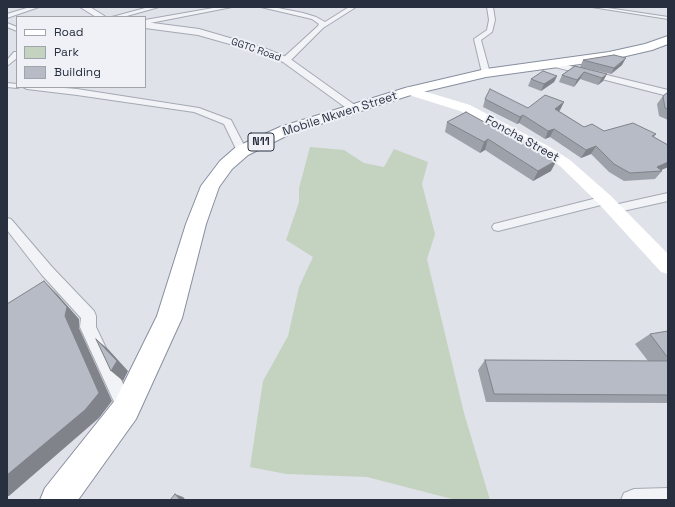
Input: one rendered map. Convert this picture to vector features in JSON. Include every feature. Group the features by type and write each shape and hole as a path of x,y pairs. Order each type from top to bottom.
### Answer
{"highway":[{"name":"Mobile Nkwen Street","path":"57,500 126,409 169,318 196,224 210,186 226,165 242,151 286,130 410,91 486,73 609,56 648,47 668,40"}],"main road":[{"name":"Foncha Street","path":"410,91 465,108 537,146 564,163 610,204 668,266"}],"street":[{"path":"7,16 36,7"},
{"path":"84,7 100,16"},
{"path":"119,16 156,7"},
{"path":"146,23 229,7"},
{"path":"264,7 320,20 322,23 321,27"},
{"path":"286,60 321,27 353,7"},
{"path":"486,73 477,39 490,31 492,20 490,7"},
{"name":"GGTC Road","path":"146,23 199,32 261,50 286,60 353,108"},
{"path":"7,64 16,55"},
{"path":"550,63 668,93"},
{"path":"37,88 77,92 196,110 228,122 242,151"},
{"path":"498,227 610,204 668,197"},
{"path":"7,222 47,271 88,316 88,327 126,409"},
{"path":"631,500 634,498 668,498"}],"lane":[{"path":"594,7 668,18"}],"green space":[{"path":"310,147 344,150 364,163 384,167 394,149 428,162 422,184 435,234 427,259 464,413 490,500 456,500 367,477 286,474 250,467 263,381 288,336 299,287 313,257 286,240 299,202 299,188"}],"building":[{"path":"614,55 626,58 614,68 583,60"},
{"path":"575,66 607,74 602,78 584,72 577,80 562,75"},
{"path":"543,71 557,76 544,84 531,79"},
{"path":"490,89 528,108 545,95 564,102 555,109 584,127 592,124 604,131 633,123 656,134 652,136 668,145 668,162 657,167 662,171 630,173 614,164 596,146 586,150 554,129 548,131 523,115 520,117 485,99"},
{"path":"668,92 668,109 665,108 663,96"},
{"path":"466,112 506,134 510,133 557,160 538,171 488,139 484,142 447,122"},
{"path":"44,281 67,307 65,316 99,393 85,410 7,475 7,304"},
{"path":"668,331 668,358 650,334"},
{"path":"96,339 117,361 111,371"},
{"path":"485,360 668,361 668,395 494,394"},
{"path":"175,494 180,500 170,500"}]}
